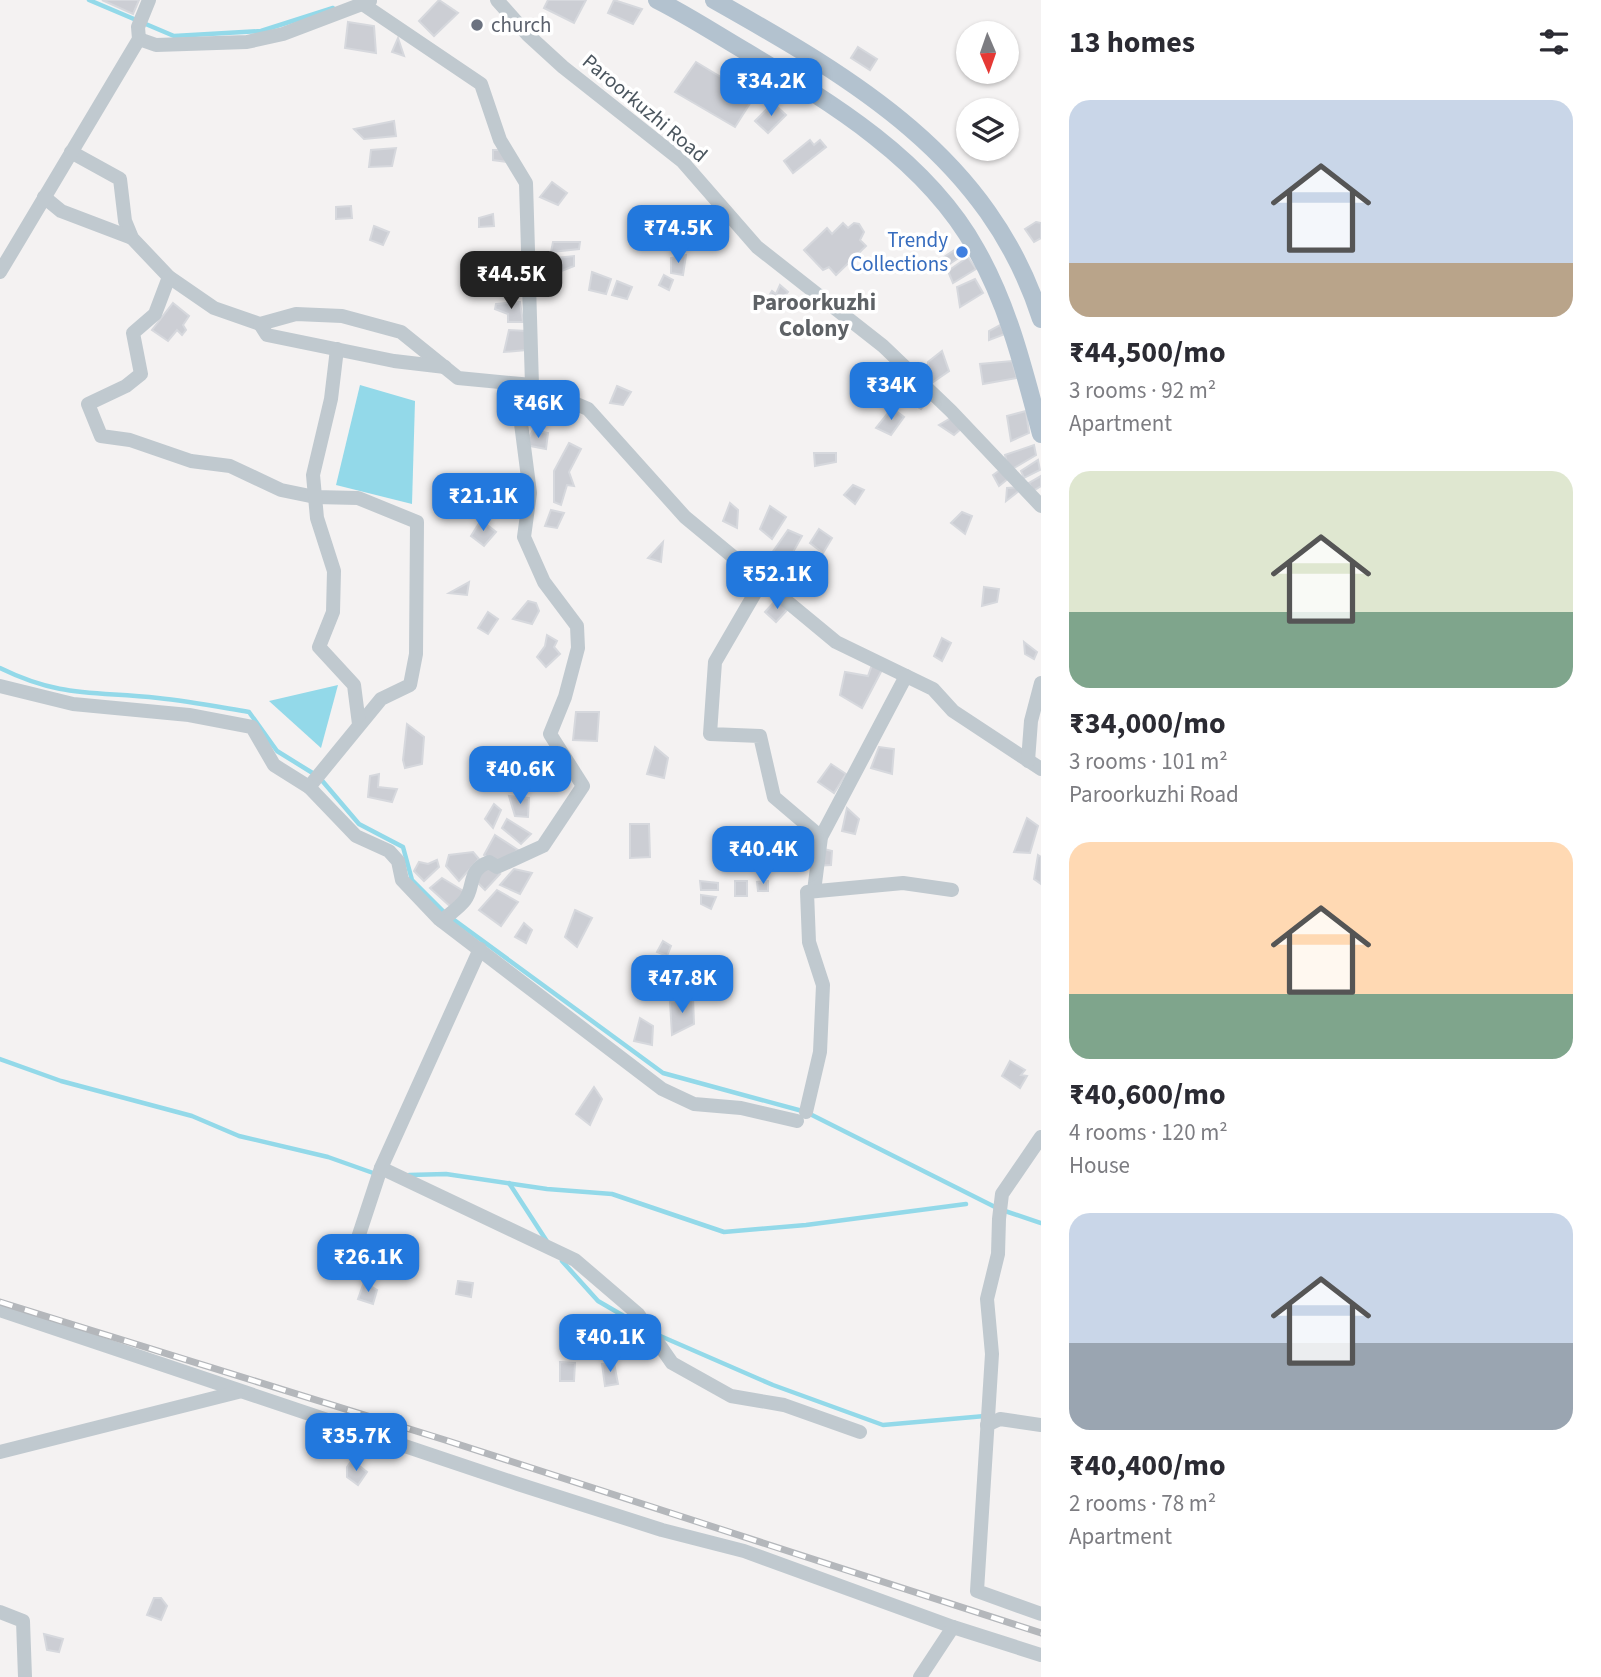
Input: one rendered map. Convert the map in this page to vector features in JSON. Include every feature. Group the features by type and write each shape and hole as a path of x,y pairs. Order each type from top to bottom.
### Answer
{"main road":[{"path":"657,0 785,75 854,120 936,193 976,248 1005,308 1041,434"},
{"path":"714,0 778,36 874,99 932,145 981,200 1020,268 1041,319"}],"street":[{"name":"Paroorkuzhi Road","path":"497,0 528,35 563,67 682,161 757,247 883,346 951,411 1041,506"},
{"path":"142,20 156,45 247,42 283,34 368,2 481,84 500,140 526,183 532,385 519,408 530,493 524,537 544,582 577,626 578,648 565,697 550,734 583,786 542,846 496,867 489,862 480,866 469,883 467,899 442,921"},
{"path":"0,272 71,152 142,20"},
{"path":"71,152 120,179 125,221 132,238 169,277 214,308 260,324 296,314 341,316 401,332 458,378 532,385 588,409 685,517 836,642 933,689 953,711 1041,769"},
{"path":"44,197 61,211 132,238"},
{"path":"169,277 155,314 134,333 141,374 126,386 88,404 101,436 130,440 191,461 230,466 281,490 315,497 358,498 417,522 416,654 410,685 381,699 309,787"},
{"path":"260,324 267,334 445,368"},
{"path":"337,349 331,399 313,475 317,518 334,571 333,612 319,647 354,685 359,724"},
{"path":"762,581 715,662 710,734 760,736 774,797 821,837"},
{"path":"814,891 821,837 906,676"},
{"path":"1028,761 1031,721 1041,683"},
{"path":"0,686 73,704 189,715 252,727 274,765 309,787 356,836 389,851 398,861 402,880 442,921 662,1089 694,1104 801,1117 820,1052 823,985 809,942 807,892 903,883 952,890"},
{"path":"352,1256 381,1168 480,949"},
{"path":"1041,1137 1028,1153 1001,1201 998,1254 988,1299 992,1354 977,1591 1041,1614"},
{"path":"381,1168 575,1260 638,1314 672,1363 731,1396 784,1405 859,1432"},
{"path":"0,1310 238,1392 662,1530 744,1551 953,1627 1041,1655"},
{"path":"0,1452 238,1392"},
{"path":"987,1425 1000,1419 1041,1425"},
{"path":"0,1612 23,1621 26,1677"},
{"path":"920,1677 953,1627"}],"water":[{"path":"360,385 415,401 412,504 336,485"},
{"path":"338,685 321,748 269,701"}],"building":[{"path":"102,0 139,0 133,14"},
{"path":"439,0 458,13 434,36 419,21"},
{"path":"548,0 586,0 574,23 544,8"},
{"path":"614,0 642,9 633,24 608,13"},
{"path":"348,22 374,26 376,53 345,48"},
{"path":"398,38 404,56 392,52"},
{"path":"858,47 877,59 870,70 851,58"},
{"path":"696,62 754,97 735,127 675,92"},
{"path":"773,103 786,115 768,133 755,121"},
{"path":"394,121 396,136 364,139 354,129"},
{"path":"810,140 814,145 820,140 826,147 793,173 784,161"},
{"path":"396,148 392,166 369,167 371,150"},
{"path":"493,150 509,150 508,162 493,160"},
{"path":"552,182 567,193 558,205 540,197"},
{"path":"351,206 352,218 336,219 336,207"},
{"path":"493,214 494,226 479,227 479,218"},
{"path":"1036,222 1041,223 1041,238 1034,242 1025,229"},
{"path":"843,223 848,228 854,223 859,224 864,232 860,240 866,246 836,275 829,267 823,270 804,250 827,228 832,234"},
{"path":"374,226 389,232 383,245 370,240"},
{"path":"553,242 580,242 579,249 551,252"},
{"path":"959,247 963,255 945,267 941,259"},
{"path":"686,255 683,275 671,273 671,258"},
{"path":"574,256 574,266 554,274 556,258"},
{"path":"968,257 976,269 953,283 948,271"},
{"path":"592,272 611,279 606,294 589,290"},
{"path":"664,275 673,280 669,290 659,285"},
{"path":"975,279 983,293 960,307 957,287"},
{"path":"617,281 632,287 627,299 612,295"},
{"path":"780,285 788,292 778,305 774,301 776,297 770,294 772,291 776,294"},
{"path":"520,302 523,322 508,322 508,314 495,309 496,304"},
{"path":"173,303 189,316 183,325 186,330 182,335 177,330 168,341 152,330"},
{"path":"1000,325 1005,334 989,340 989,331"},
{"path":"509,330 527,331 526,350 504,352"},
{"path":"942,351 949,371 926,387 928,362"},
{"path":"1012,361 1017,378 983,384 980,364"},
{"path":"617,386 631,392 623,405 610,403"},
{"path":"919,387 930,399 921,409 909,401"},
{"path":"529,398 545,400 541,416 525,411"},
{"path":"892,408 904,417 891,435 876,428"},
{"path":"1026,411 1029,433 1011,441 1007,416"},
{"path":"951,418 962,428 954,435 939,425"},
{"path":"533,430 548,433 546,449 525,445"},
{"path":"569,443 581,449 569,472 574,486 567,485 561,505 554,502 554,471"},
{"path":"1034,445 1036,455 1009,471 1005,455"},
{"path":"814,453 836,453 836,462 815,466"},
{"path":"1038,460 1040,470 1024,478 1021,471"},
{"path":"1000,470 1009,478 999,486 993,475"},
{"path":"1041,476 1041,486 1033,491 1029,483"},
{"path":"853,485 864,490 855,504 844,495"},
{"path":"1024,487 1006,501 1007,488"},
{"path":"730,503 738,510 737,528 723,521"},
{"path":"770,506 786,517 772,539 760,529"},
{"path":"551,510 564,513 557,528 545,526"},
{"path":"962,512 972,516 965,534 951,523"},
{"path":"481,520 496,532 484,546 471,536"},
{"path":"819,529 832,538 823,553 810,543"},
{"path":"788,530 802,536 782,572 765,563"},
{"path":"663,542 661,562 648,558"},
{"path":"469,582 467,595 449,593"},
{"path":"984,587 999,589 997,602 982,606"},
{"path":"777,599 788,609 776,622 765,612"},
{"path":"528,601 536,603 539,611 532,624 513,619"},
{"path":"488,612 498,619 488,634 478,628"},
{"path":"547,635 557,641 554,647 560,654 546,667 537,657 545,646"},
{"path":"942,638 951,643 942,661 934,656"},
{"path":"1024,642 1037,652 1034,659 1025,654"},
{"path":"872,665 882,670 862,708 840,695 845,672 868,676"},
{"path":"576,712 599,712 597,741 573,740"},
{"path":"407,724 424,737 422,764 405,768 403,760"},
{"path":"655,747 668,758 664,778 647,774"},
{"path":"879,747 894,749 892,774 871,768"},
{"path":"831,764 846,774 834,793 818,782"},
{"path":"379,774 378,787 397,789 392,802 368,797 370,776"},
{"path":"509,796 529,798 528,817 515,816"},
{"path":"494,804 501,810 493,828 485,819"},
{"path":"847,808 859,819 855,834 842,831"},
{"path":"1027,818 1038,826 1030,853 1014,852"},
{"path":"507,819 531,834 521,844 502,828"},
{"path":"630,824 649,824 650,857 630,858"},
{"path":"495,835 518,850 497,864 484,855"},
{"path":"735,840 735,852 719,852 718,841"},
{"path":"802,843 809,845 805,862 797,861"},
{"path":"738,845 748,845 749,866 739,866"},
{"path":"820,848 832,851 831,865 815,866"},
{"path":"473,852 479,859 459,881 446,866 449,855"},
{"path":"1038,855 1041,857 1041,884 1034,879"},
{"path":"437,860 439,867 424,881 414,871 419,862 428,864"},
{"path":"765,860 765,868 756,868 755,861"},
{"path":"487,866 500,874 485,890 475,880"},
{"path":"514,869 532,873 520,894 500,885"},
{"path":"442,878 465,892 452,908 430,888"},
{"path":"700,881 718,883 718,890 701,890"},
{"path":"735,881 747,881 747,896 735,896"},
{"path":"768,881 768,891 758,891 757,882"},
{"path":"497,890 518,902 501,926 479,910"},
{"path":"701,895 716,897 711,909 701,904"},
{"path":"575,910 592,918 577,947 565,937"},
{"path":"524,923 532,930 526,943 515,937"},
{"path":"663,941 671,946 667,956 657,952"},
{"path":"661,967 662,985 650,985 648,970"},
{"path":"693,997 694,1024 672,1035 670,1002"},
{"path":"640,1018 653,1026 652,1045 634,1041"},
{"path":"1010,1061 1025,1070 1021,1075 1027,1076 1020,1088 1002,1076"},
{"path":"594,1087 602,1099 590,1125 576,1114"},
{"path":"458,1281 473,1283 471,1297 456,1294"},
{"path":"364,1282 377,1290 373,1304 358,1299"},
{"path":"560,1362 575,1363 574,1381 560,1381"},
{"path":"614,1363 618,1384 605,1386 602,1364"},
{"path":"352,1460 367,1472 358,1485 347,1477 347,1467"},
{"path":"154,1598 161,1598 167,1606 161,1620 147,1615"},
{"path":"44,1634 63,1639 59,1652 47,1650"}],"waterway":[{"path":"89,0 174,36 261,31 333,8"},
{"path":"0,668 22,678 60,689 169,699 249,712 277,751 319,777 359,824 403,847 412,880 446,914 663,1073 806,1112 999,1209 1041,1223"},
{"path":"0,1059 61,1081 192,1116 239,1136 328,1157 376,1174"},
{"path":"409,1175 446,1174 547,1189 612,1194 724,1232 806,1225 966,1204"},
{"path":"509,1183 548,1243"},
{"path":"562,1261 598,1301 641,1326"},
{"path":"658,1335 773,1385 883,1425 985,1416"}],"railway":[{"path":"0,1302 445,1440 1041,1633"}],"place":[{"name":"church","path":"477,25"},
{"name":"Trendy Collections","path":"962,252"}],"district":[{"name":"Paroorkuzhi Colony","path":"814,315"}]}
